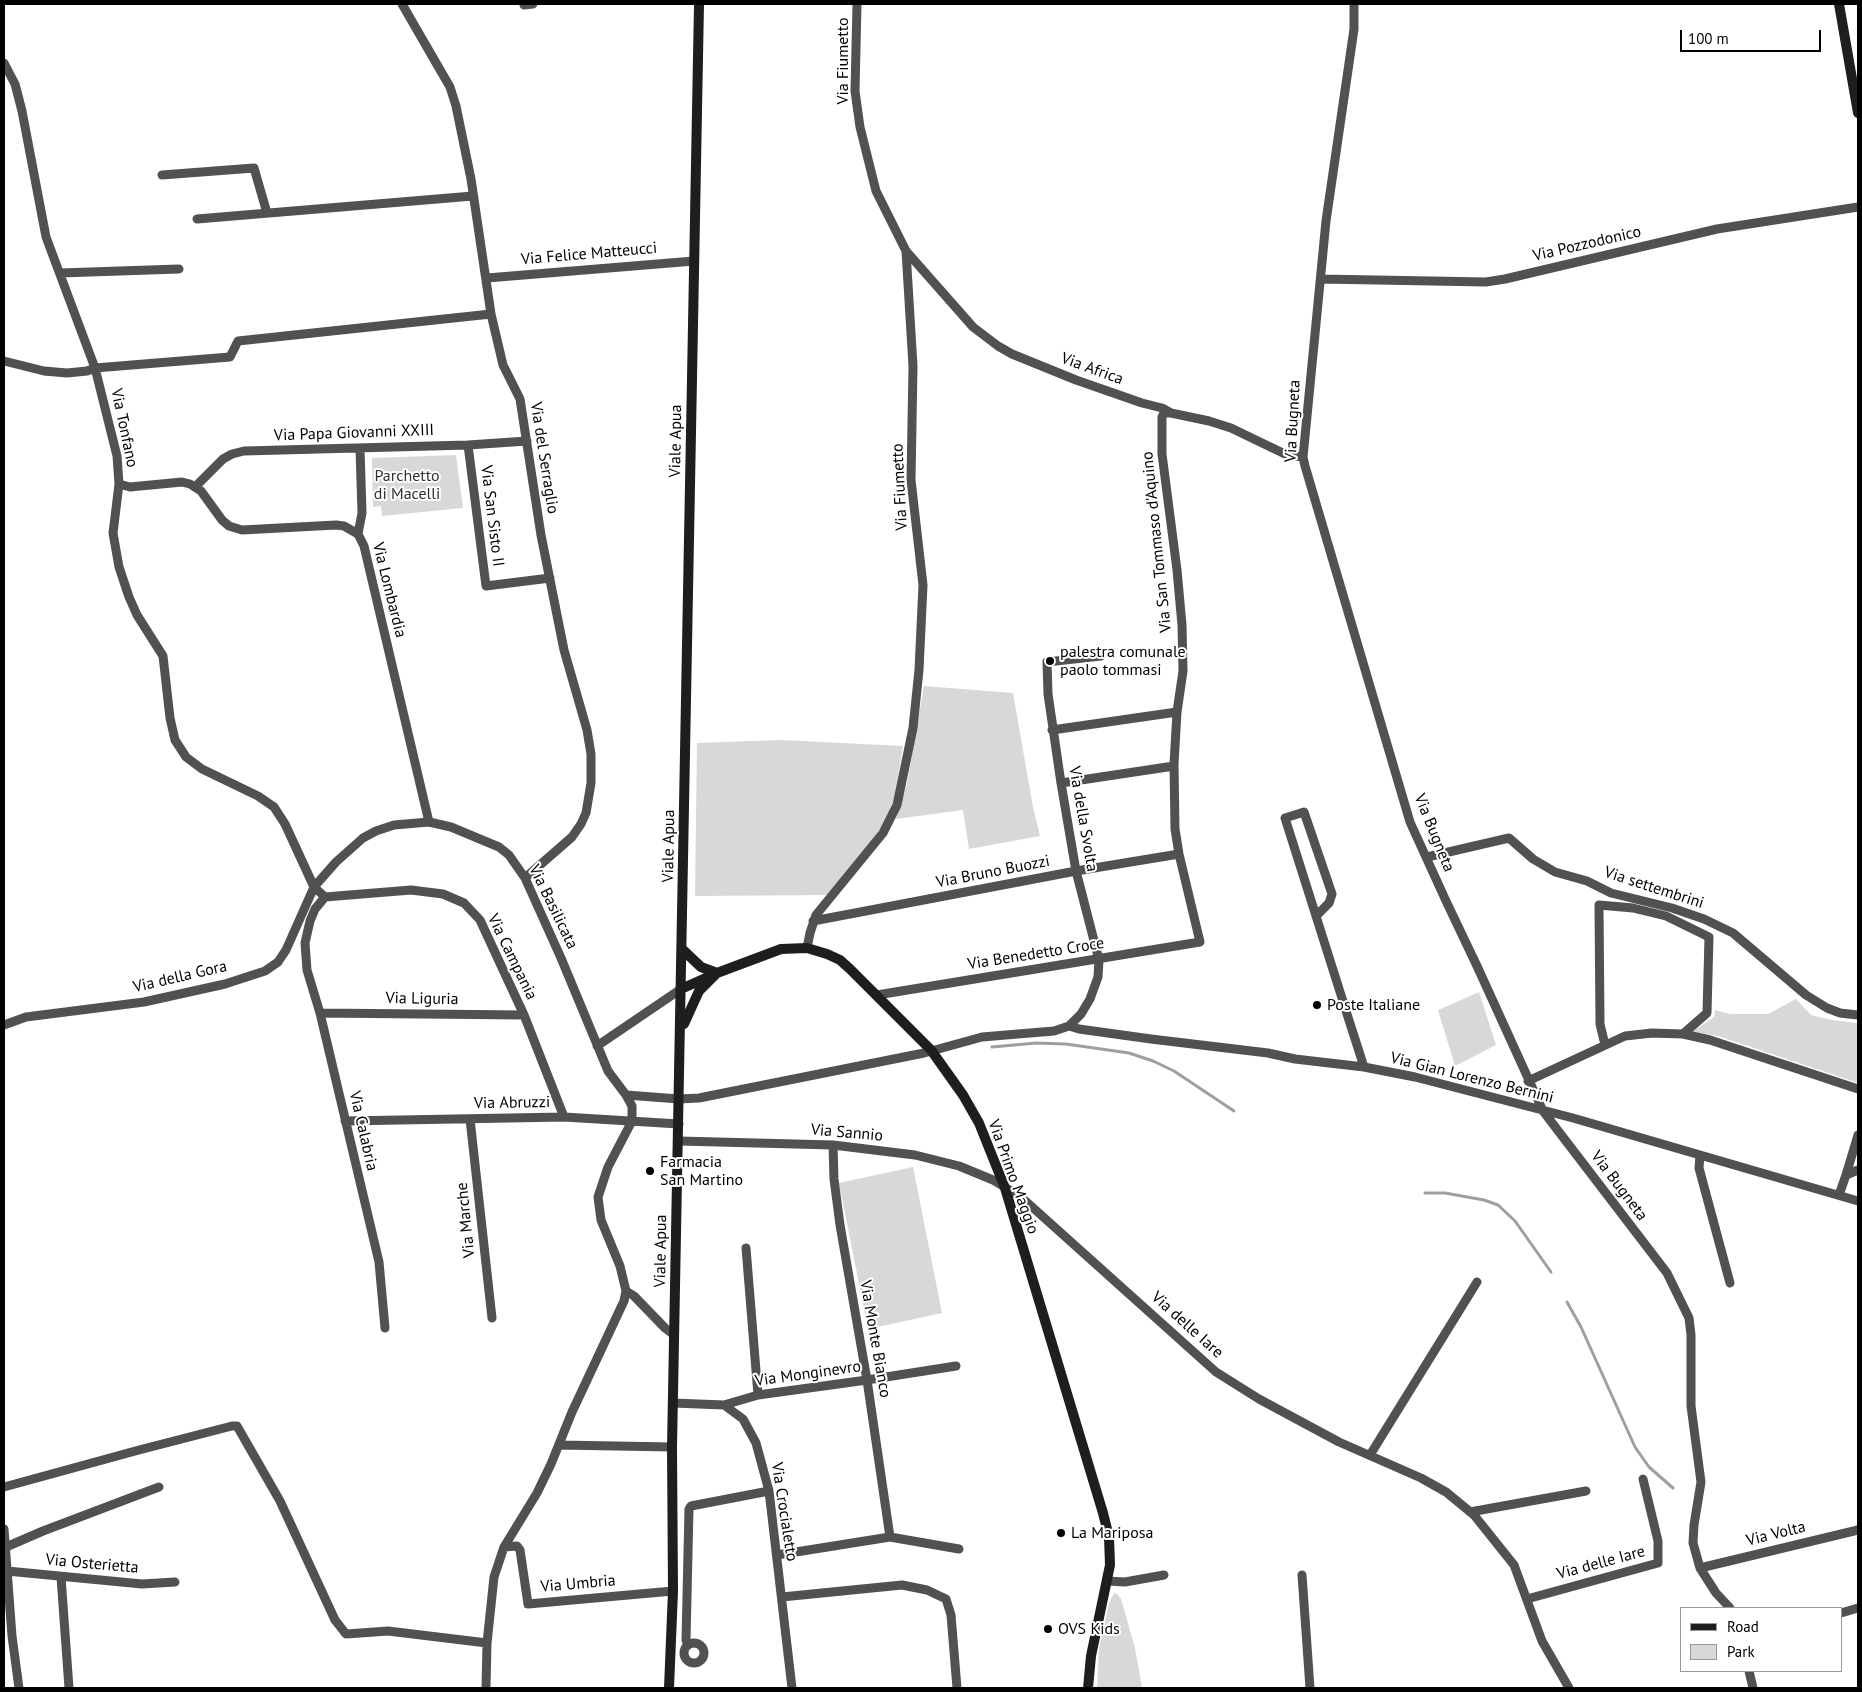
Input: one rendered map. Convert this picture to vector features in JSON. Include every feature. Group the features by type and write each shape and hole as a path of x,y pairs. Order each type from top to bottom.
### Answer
{"street":[{"name":"Via del Serraglio","path":"402,4 450,87 456,106 487,278 491,314 503,365 520,400 541,535 564,650 587,730 592,767 586,813 577,831 544,863 525,878"},
{"name":"Viale Apua","path":"669,1688 673,1591 672,1447 698,4"},
{"name":"Via Fiumetto","path":"807,948 813,921 889,823 896,804 913,728 919,670 923,585 911,480 913,366 906,251 876,191 860,126 855,91 857,4"},
{"name":"Via Bugneta","path":"1354,4 1354,29 1326,221 1303,457 1410,822 1543,1111 1667,1273 1689,1318 1691,1335 1691,1406 1701,1482 1694,1525 1694,1543 1700,1568 1716,1593 1729,1607"},
{"path":"1839,4 1858,113"},
{"name":"Via Tonfano","path":"4,63 15,84 22,111 46,237 95,368 117,456 119,484 113,534 119,567 137,615 163,656 170,718 175,740 186,757 202,769 258,796 274,807 285,824 314,887"},
{"path":"162,175 254,168 267,213"},
{"path":"197,219 473,196"},
{"name":"Via Pozzodonico","path":"1321,279 1486,282 1717,229 1858,207"},
{"name":"Via Africa","path":"906,251 973,327 1012,354 1076,380 1162,408 1171,413 1231,428 1287,454 1303,457"},
{"name":"Via Felice Matteucci","path":"487,278 694,261"},
{"path":"60,273 179,269"},
{"path":"4,361 44,371 86,371 95,368 230,357 238,341 491,314"},
{"name":"Via San Tommaso d'Aquino","path":"1171,413 1164,413 1161,422 1164,477 1176,562 1182,624 1183,670 1177,712 1174,766 1175,829 1178,854 1200,942"},
{"name":"Via Papa Giovanni XXIII","path":"195,486 223,459 244,451 468,445 527,440"},
{"name":"Via San Sisto II","path":"468,445 486,586 550,578"},
{"path":"358,534 362,513 360,448"},
{"path":"119,484 130,486 182,482 195,486"},
{"name":"Via Lombardia","path":"195,486 201,491 222,520 235,528 256,530 336,525 344,526 358,534 364,546 429,822"},
{"name":"Via della Svolta","path":"1070,1026 1081,1014 1090,999 1098,977 1099,960 1076,871 1060,783 1048,694 1047,662 1101,656"},
{"path":"1052,730 1177,712"},
{"path":"1060,783 1174,766"},
{"path":"1316,916 1329,904 1332,894 1304,812 1285,818 1316,916 1364,1067"},
{"name":"Via Basilicata","path":"314,887 336,862 363,838 394,825 429,822 451,827 499,847 508,855 525,878 608,1071 632,1106 632,1121"},
{"name":"Via settembrini","path":"1427,857 1509,838 1533,859 1555,872 1587,881 1611,893 1696,916 1733,933 1806,995 1827,1008 1840,1013 1858,1015"},
{"name":"Via Bruno Buozzi","path":"813,921 1076,871 1178,854"},
{"path":"314,887 325,897"},
{"name":"Via della Gora","path":"4,1025 26,1017 144,1002 225,984 265,971 278,962 286,950 314,887"},
{"name":"Via Campania","path":"325,897 411,890 443,894 464,903 480,920 524,1015 564,1117"},
{"name":"Via Calabria","path":"325,897 315,909 310,921 306,943 307,970 320,1013 379,1262 385,1328"},
{"path":"1605,1044 1600,1024 1599,905 1633,908 1666,916 1709,937 1707,1014 1682,1034"},
{"path":"291,939 306,943"},
{"name":"Via Benedetto Croce","path":"877,995 1200,942"},
{"name":"Via Primo Maggio","path":"681,989 717,973 781,950 807,948 827,954 840,960 931,1050 963,1095 978,1123 1005,1188 1104,1513 1110,1551 1107,1581 1091,1656 1088,1688"},
{"path":"680,1032 699,991 717,973 701,967 682,949"},
{"path":"597,1046 681,989"},
{"name":"Via Liguria","path":"320,1013 524,1015"},
{"path":"626,1096 679,1099 709,1096 924,1053 982,1037 1054,1031 1070,1026"},
{"name":"Via Gian Lorenzo Bernini","path":"1070,1026 1079,1029 1364,1067 1448,1085 1574,1118 1858,1201"},
{"path":"1528,1080 1625,1036 1682,1034 1710,1040 1858,1089"},
{"name":"Via Abruzzi","path":"345,1121 564,1117 679,1124"},
{"name":"Via Marche","path":"470,1119 492,1318"},
{"path":"486,1688 487,1643 494,1577 504,1547 537,1493 572,1412 617,1317 626,1291 620,1266 601,1220 598,1197 608,1168 632,1121"},
{"path":"1839,1195 1858,1135"},
{"name":"Via Sannio","path":"679,1141 833,1145 915,1155 942,1161 988,1177 1005,1188"},
{"name":"Via Monte Bianco","path":"833,1145 834,1179 840,1225 867,1380 890,1537"},
{"path":"1700,1155 1698,1168 1730,1283"},
{"path":"1846,1175 1858,1170"},
{"name":"Via delle Iare","path":"1005,1188 1021,1197 1216,1372 1259,1399 1339,1442 1421,1478 1446,1492 1470,1512 1514,1565 1542,1641 1569,1688"},
{"path":"746,1248 758,1395"},
{"path":"1370,1455 1478,1282"},
{"path":"626,1291 634,1296 674,1335"},
{"name":"Via Monginevro","path":"724,1405 758,1395 956,1366"},
{"path":"673,1403 724,1405"},
{"name":"Via Crocialetto","path":"724,1405 743,1419 756,1443 769,1491 792,1688"},
{"path":"4,1487 138,1450 237,1426 280,1501 334,1620 346,1634 388,1631 487,1643"},
{"path":"559,1445 672,1447"},
{"name":"Via delle Iare","path":"1527,1599 1658,1563 1660,1551 1643,1479"},
{"name":"Via Osterietta","path":"6,1548 43,1531 159,1487"},
{"path":"688,1645 686,1640 689,1509 691,1506 769,1491"},
{"path":"1470,1512 1586,1492"},
{"path":"4,1529 12,1636 19,1688"},
{"name":"Via Volta","path":"1700,1568 1858,1530"},
{"path":"777,1555 890,1537 959,1549"},
{"name":"Via Umbria","path":"504,1547 517,1546 520,1550 528,1604 673,1591"},
{"name":"Via Osterietta","path":"7,1570 142,1584 175,1582"},
{"path":"1107,1581 1125,1582 1164,1575"},
{"path":"1302,1575 1310,1688"},
{"path":"61,1577 69,1688"},
{"path":"782,1597 902,1585 927,1590 946,1598 951,1615 957,1688"},
{"path":"1842,1612 1858,1608"},
{"path":"1749,1672 1753,1688"}],"green space":[{"name":"Parchetto di Macelli","path":"456,455 463,508 382,516 381,506 373,507 372,458"},
{"path":"924,686 1013,693 1040,836 969,849 963,810 896,819 907,784"},
{"path":"781,740 903,746 894,799 886,819 874,839 828,895 695,896 697,743"},
{"path":"1479,992 1496,1045 1455,1066 1438,1010"},
{"path":"1796,999 1811,1015 1858,1023 1858,1083 1718,1036 1692,1032 1714,1017 1715,1010 1730,1014 1768,1014"},
{"path":"913,1167 942,1313 868,1329 839,1183"},
{"path":"1114,1593 1121,1599 1135,1648 1142,1688 1097,1688 1099,1648 1109,1603"}],"waterway":[{"path":"992,1047 1036,1043 1066,1044 1129,1053 1174,1071 1234,1111"},
{"path":"1425,1193 1445,1193 1484,1200 1498,1205 1515,1221 1551,1272"},
{"path":"1567,1302 1581,1327 1635,1447 1649,1467 1673,1488"}],"place":[{"name":"palestra comunale paolo tommasi","path":"1050,661"},
{"name":"Poste Italiane","path":"1317,1005"},
{"name":"Farmacia San Martino","path":"650,1171"},
{"name":"La Mariposa","path":"1061,1533"},
{"name":"OVS Kids","path":"1048,1629"}]}
